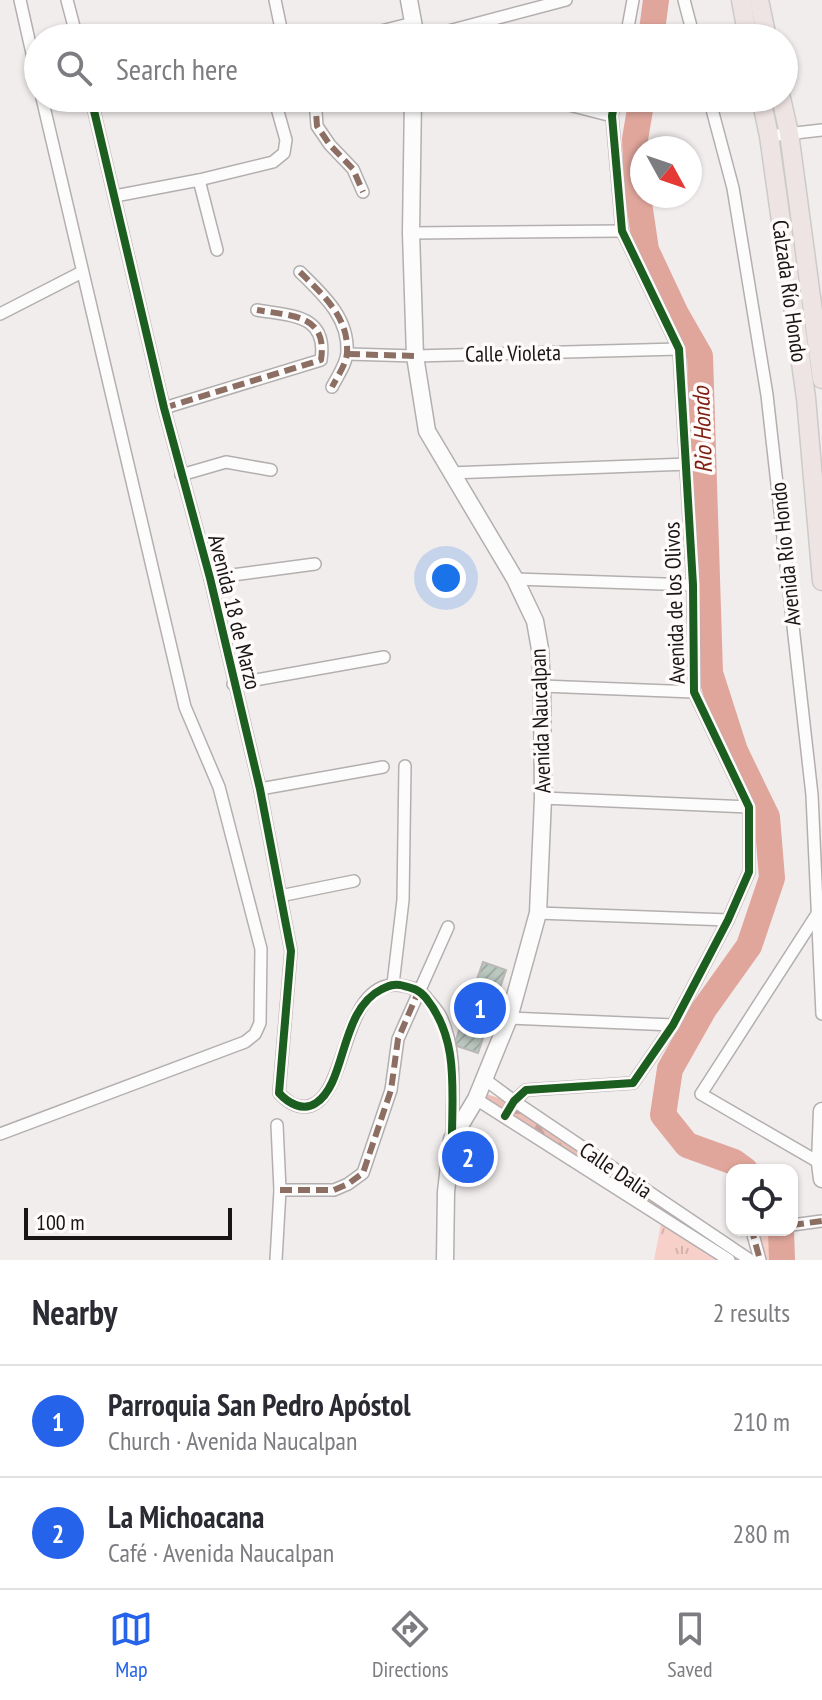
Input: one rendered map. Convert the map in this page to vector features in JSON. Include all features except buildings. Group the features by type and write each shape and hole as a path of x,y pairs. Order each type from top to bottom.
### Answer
{"main road":[{"path":"409,0 415,24"},
{"path":"741,0 745,24"},
{"path":"759,0 764,24"},
{"name":"Avenida Naucalpan","path":"411,112 415,356 427,431 515,579 535,621 542,686 543,798 538,913 509,1018 476,1099 452,1139 446,1192 445,1260"},
{"name":"Calzada Río Hondo","path":"764,112 806,398 822,581"},
{"name":"Calzada Río Hondo","path":"784,112 822,379"},
{"path":"821,1171 822,1111"}],"street":[{"path":"20,0 25,24"},
{"path":"67,0 73,24"},
{"path":"275,0 280,24"},
{"path":"458,24 566,0"},
{"path":"629,24 633,0"},
{"path":"684,0 690,24"},
{"path":"0,1134 245,1042 255,1034 260,1023 261,949 219,787 185,707 45,112"},
{"name":"Avenida 18 de Marzo","path":"94,112 164,408 210,578 260,789 291,951 279,1093 287,1102 301,1107 315,1104 327,1092 355,1017 371,995 393,984"},
{"path":"115,196 273,162 284,153 286,140 278,112"},
{"path":"316,112 317,126 353,169 363,192"},
{"path":"596,112 612,116"},
{"name":"Avenida de los Olivos","path":"514,1101 526,1090 633,1083 673,1025 728,920 749,872 749,807 694,692 688,464 679,349 622,231 613,112"},
{"name":"Avenida Río Hondo","path":"713,112 733,188 767,395 812,795 822,1014"},
{"path":"769,136 822,130"},
{"path":"199,180 217,250"},
{"path":"411,233 622,231"},
{"path":"0,314 82,272"},
{"path":"300,272 329,301 342,322 348,354 332,387"},
{"path":"164,408 321,360 323,342 316,328 305,319 257,310"},
{"name":"Calle Violeta","path":"348,354 415,356 679,349"},
{"path":"181,475 226,462 271,470"},
{"path":"450,473 688,464"},
{"path":"210,578 315,564"},
{"path":"515,579 693,585"},
{"path":"233,684 384,657"},
{"path":"542,686 694,692"},
{"path":"405,766 403,900 393,984 419,990 440,1015 451,1050 452,1139"},
{"path":"260,789 383,767"},
{"path":"543,798 749,807"},
{"path":"280,896 354,881"},
{"path":"538,913 728,920"},
{"path":"817,914 701,1094 821,1171"},
{"path":"280,1190 334,1190 363,1173 391,1090 398,1039 448,927"},
{"path":"509,1018 673,1025"},
{"name":"Calle Dalia","path":"483,1078 750,1260"},
{"name":"Calle Dalia","path":"476,1099 729,1260"},
{"path":"505,1116 514,1101"},
{"path":"276,1260 280,1190 277,1125"},
{"path":"621,1191 628,1179"},
{"path":"798,1224 822,1221"},
{"path":"753,1236 760,1260"}],"green space":[{"path":"477,1091 514,1103 750,1260 728,1260 511,1119"},
{"path":"662,1218 728,1260 654,1260"},
{"path":"757,1236 781,1236 782,1260 760,1260"}],"waterway":[{"name":"Rio Hondo","path":"653,24 656,0"},
{"name":"Rio Hondo","path":"640,112 635,139 637,189 646,250 700,356 710,673 735,751 767,817 772,878 749,946 704,1009 670,1069 663,1115 687,1145 737,1164"},
{"name":"Rio Hondo","path":"781,1236 782,1260"}],"marked path":[{"path":"316,112 317,126 353,169 363,192"},
{"path":"300,272 332,307 344,328 347,356 332,387"},
{"path":"164,408 321,360 322,345 313,326 294,316 257,310"},
{"path":"348,354 415,356"},
{"path":"280,1190 334,1190 363,1173 391,1090 398,1039 419,990"},
{"path":"798,1224 822,1221"},
{"path":"753,1236 760,1260"}],"cycle path":[{"path":"94,112 164,408 210,578 260,789 291,951 279,1093 296,1105 306,1107 316,1103 333,1080 350,1029 368,999 391,986 408,987 426,998 437,1014 449,1047 452,1139"},
{"path":"505,1116 514,1101 526,1090 633,1083 673,1025 728,920 749,872 749,807 694,692 693,585 679,349 622,231 613,112"}],"place":[{"name":"Parroquia San Pedro Apóstol","path":"480,1008"},
{"name":"La Michoacana","path":"468,1157"}]}
